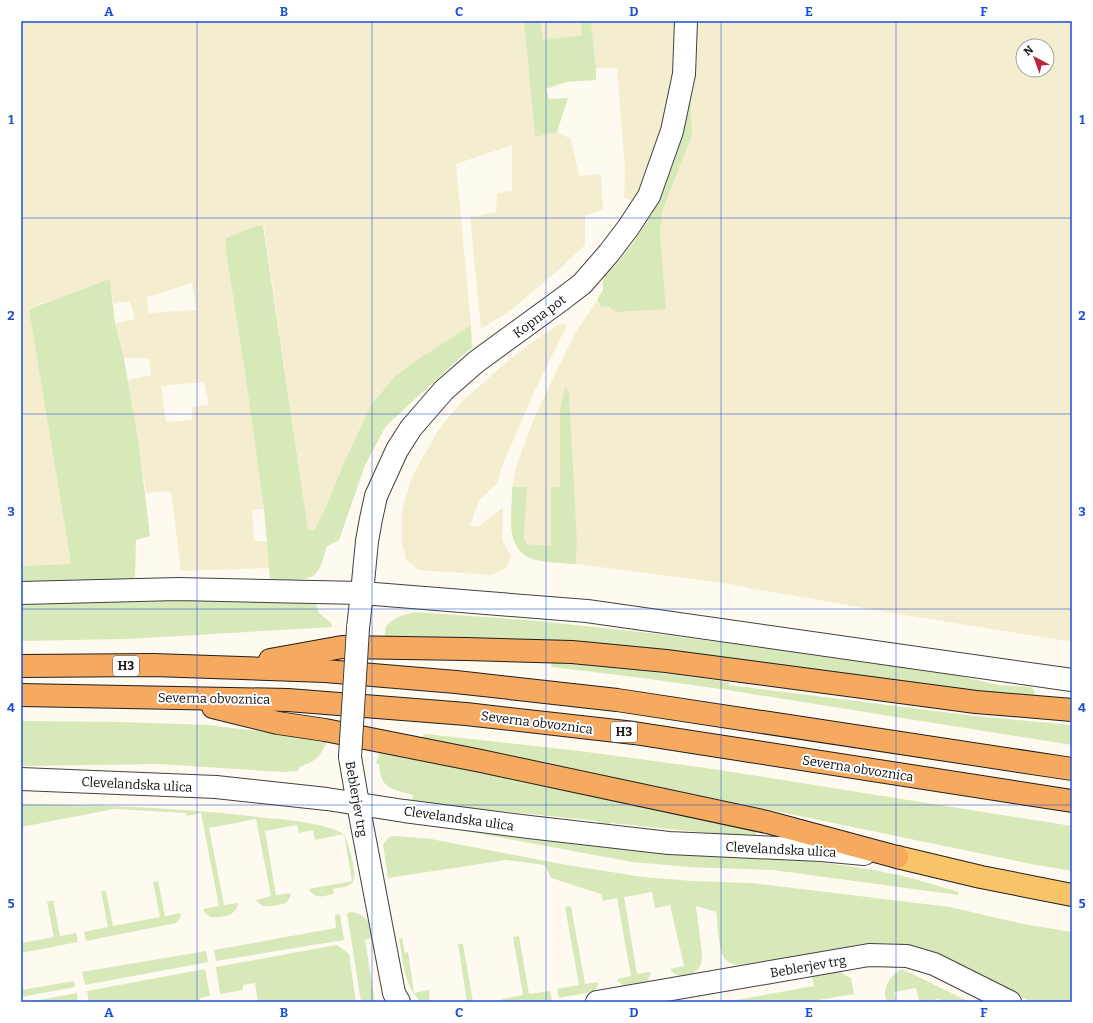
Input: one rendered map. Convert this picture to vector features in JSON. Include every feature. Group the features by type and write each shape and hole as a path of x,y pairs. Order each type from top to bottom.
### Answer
{"highway":[{"path":"231,668 342,647 572,652 666,661 976,702 1072,710"},
{"name":"H3","path":"21,666 153,665 325,671 456,682 617,700 1072,769"},
{"name":"Severna obvoznica","path":"21,695 288,700 466,714 634,733 1072,801"},
{"path":"172,697 278,723 325,730 481,760 767,822 897,857"}],"main road":[{"path":"897,857 988,879 1072,894"}],"street":[{"name":"Kopna pot","path":"362,593 370,518 376,496 397,450 411,428 444,390 476,362 582,284 609,253 649,196 672,131 684,74 686,21"},
{"path":"21,593 178,590 362,593 587,611 1072,680"},
{"name":"Beblerjev trg","path":"362,593 358,628 350,757 394,993 399,1002"},
{"name":"Clevelandska ulica","path":"21,779 216,787 310,797 529,827 669,843 821,850 897,857"},
{"name":"Beblerjev trg","path":"597,1002 869,955 907,956 934,964 1010,1002"}],"shaded area":[{"path":"21,21 524,21 535,137 557,132 571,139 579,176 601,174 603,210 585,215 585,245 554,274 511,310 481,329 470,217 496,212 497,193 512,191 512,145 456,164 471,325 411,364 394,377 371,405 314,531 308,529 264,226 251,228 226,252 246,379 264,509 252,510 254,540 267,542 270,568 181,571 171,491 146,493 128,380 151,375 149,358 124,358 115,323 135,319 130,301 114,304 110,280 29,308 71,565 21,566","holes":["192,283 197,310 148,313 147,297","204,382 209,405 192,407 192,420 166,422 161,386"]},
{"path":"540,21 580,21 582,35 542,40"},
{"path":"591,21 678,21 678,54 664,132 647,178 634,201 624,198 625,168 617,68 596,68"},
{"path":"695,21 1072,21 1072,642 886,612 716,582 576,564 577,540 569,392 565,388 560,409 560,487 551,487 551,546 527,544 524,539 527,487 512,487 517,464 535,416 573,337 597,300 601,306 666,309 660,232 662,212 692,135 690,91"},
{"path":"560,324 567,325 535,390 501,469 498,482 479,501 470,525 478,527 503,507 502,540 511,556 506,568 492,575 418,570 406,559 402,543 402,510 412,477 437,432 460,403 510,359"}],"green space":[{"path":"524,21 540,21 543,40 582,35 580,21 591,21 596,68 596,80 566,82 546,89 549,99 568,98 557,132 535,137"},
{"path":"690,91 692,135 662,212 660,232 666,309 616,312 609,307 601,306 597,300 603,290 603,277 616,265 633,243 652,214 660,197"},
{"path":"263,225 308,529 314,531 371,405 394,377 411,364 471,325 472,348 386,426 365,465 339,540 327,546 317,572 308,578 302,579 270,579 264,509 246,379 226,252 226,238"},
{"path":"110,279 115,323 124,358 139,445 150,536 136,540 135,580 21,585 21,566 71,564 29,309"},
{"path":"565,387 569,392 577,540 576,564 541,561 525,555 518,549 514,540 511,520 512,487 527,487 524,539 527,544 551,546 551,487 560,487 560,409"},
{"path":"231,600 316,604 319,613 331,623 332,627 126,639 21,641 21,605 74,602"},
{"path":"416,612 527,620 719,642 721,639 960,676 998,685 1031,687 1035,692 1034,695 1030,697 717,659 571,644 488,638 384,638 386,626 394,619"},
{"path":"553,662 644,671 729,682 729,685 976,716 1071,725 1072,721 1072,745 727,690 552,667 551,664"},
{"path":"21,721 207,725 328,739 317,758 310,763 299,767 298,771 283,772 159,764 21,766"},
{"path":"426,734 580,751 713,769 1072,826 1072,871 1036,865 422,738 423,735"},
{"path":"380,750 756,831 756,838 611,823 608,825 600,824 598,821 412,802 413,795 394,789 385,784 380,773 379,765 376,763"},
{"path":"21,804 82,805 206,812 307,823 327,827 344,834 315,840 313,830 299,833 297,825 265,831 276,895 291,893 286,903 266,906 262,905 256,900 271,896 256,819 209,828 224,905 238,903 235,911 228,915 210,917 204,912 203,909 219,906 201,813 187,816 186,813 114,809 21,827"},
{"path":"428,824 841,865 891,873 959,892 958,895 773,870 689,867 632,862"},
{"path":"344,834 354,866 354,879 352,883 346,886 333,889 334,894 327,896 316,896 309,889 352,881"},
{"path":"395,836 431,839 561,864 643,877 693,881 751,883 950,907 1023,924 1072,932 1072,1002 1031,1002 934,953 910,946 884,943 857,945 739,966 728,962 723,955 716,912 696,906 702,960 700,966 694,973 685,976 677,975 670,969 684,966 670,905 655,908 652,892 624,897 637,974 651,972 647,981 626,986 622,985 617,979 631,976 617,898 603,901 601,894 551,878 545,865 506,860 388,878 383,844 389,837"},
{"path":"158,881 165,916 181,913 180,918 176,923 86,941 84,932 108,927 101,891 106,891 113,926 160,917 153,882"},
{"path":"53,900 60,936 76,933 78,942 21,953 21,943 54,937 47,902"},
{"path":"571,906 585,984 599,982 595,990 592,992 559,998 557,989 579,985 565,907"},
{"path":"352,912 365,918 371,928 373,938 365,940 375,1002 361,1002 347,913"},
{"path":"340,914 344,940 216,961 214,950 336,928 335,915"},
{"path":"519,936 529,994 550,991 552,1000 540,1002 502,1002 501,999 523,995 513,937"},
{"path":"402,938 405,953 408,952 414,993 429,990 430,1002 421,1002 415,996 411,988 403,964 399,939"},
{"path":"458,944 463,944 473,1002 467,1002"},
{"path":"337,945 349,954 356,1002 258,1002 255,983 243,985 243,990 220,994 216,967"},
{"path":"206,951 208,962 85,985 82,972"},
{"path":"205,969 210,996 200,998 200,1002 184,1002 183,1000 174,1002 89,1002 87,991"},
{"path":"902,969 970,1002 940,1002 939,999 919,1002 916,988 894,992 896,1002 887,1002 885,997 886,987 890,979"},
{"path":"838,971 851,978 854,994 807,1002 724,1002 814,986 811,972"},
{"path":"74,981 75,987 21,997 21,990"},
{"path":"77,993 78,1002 28,1002"}]}
